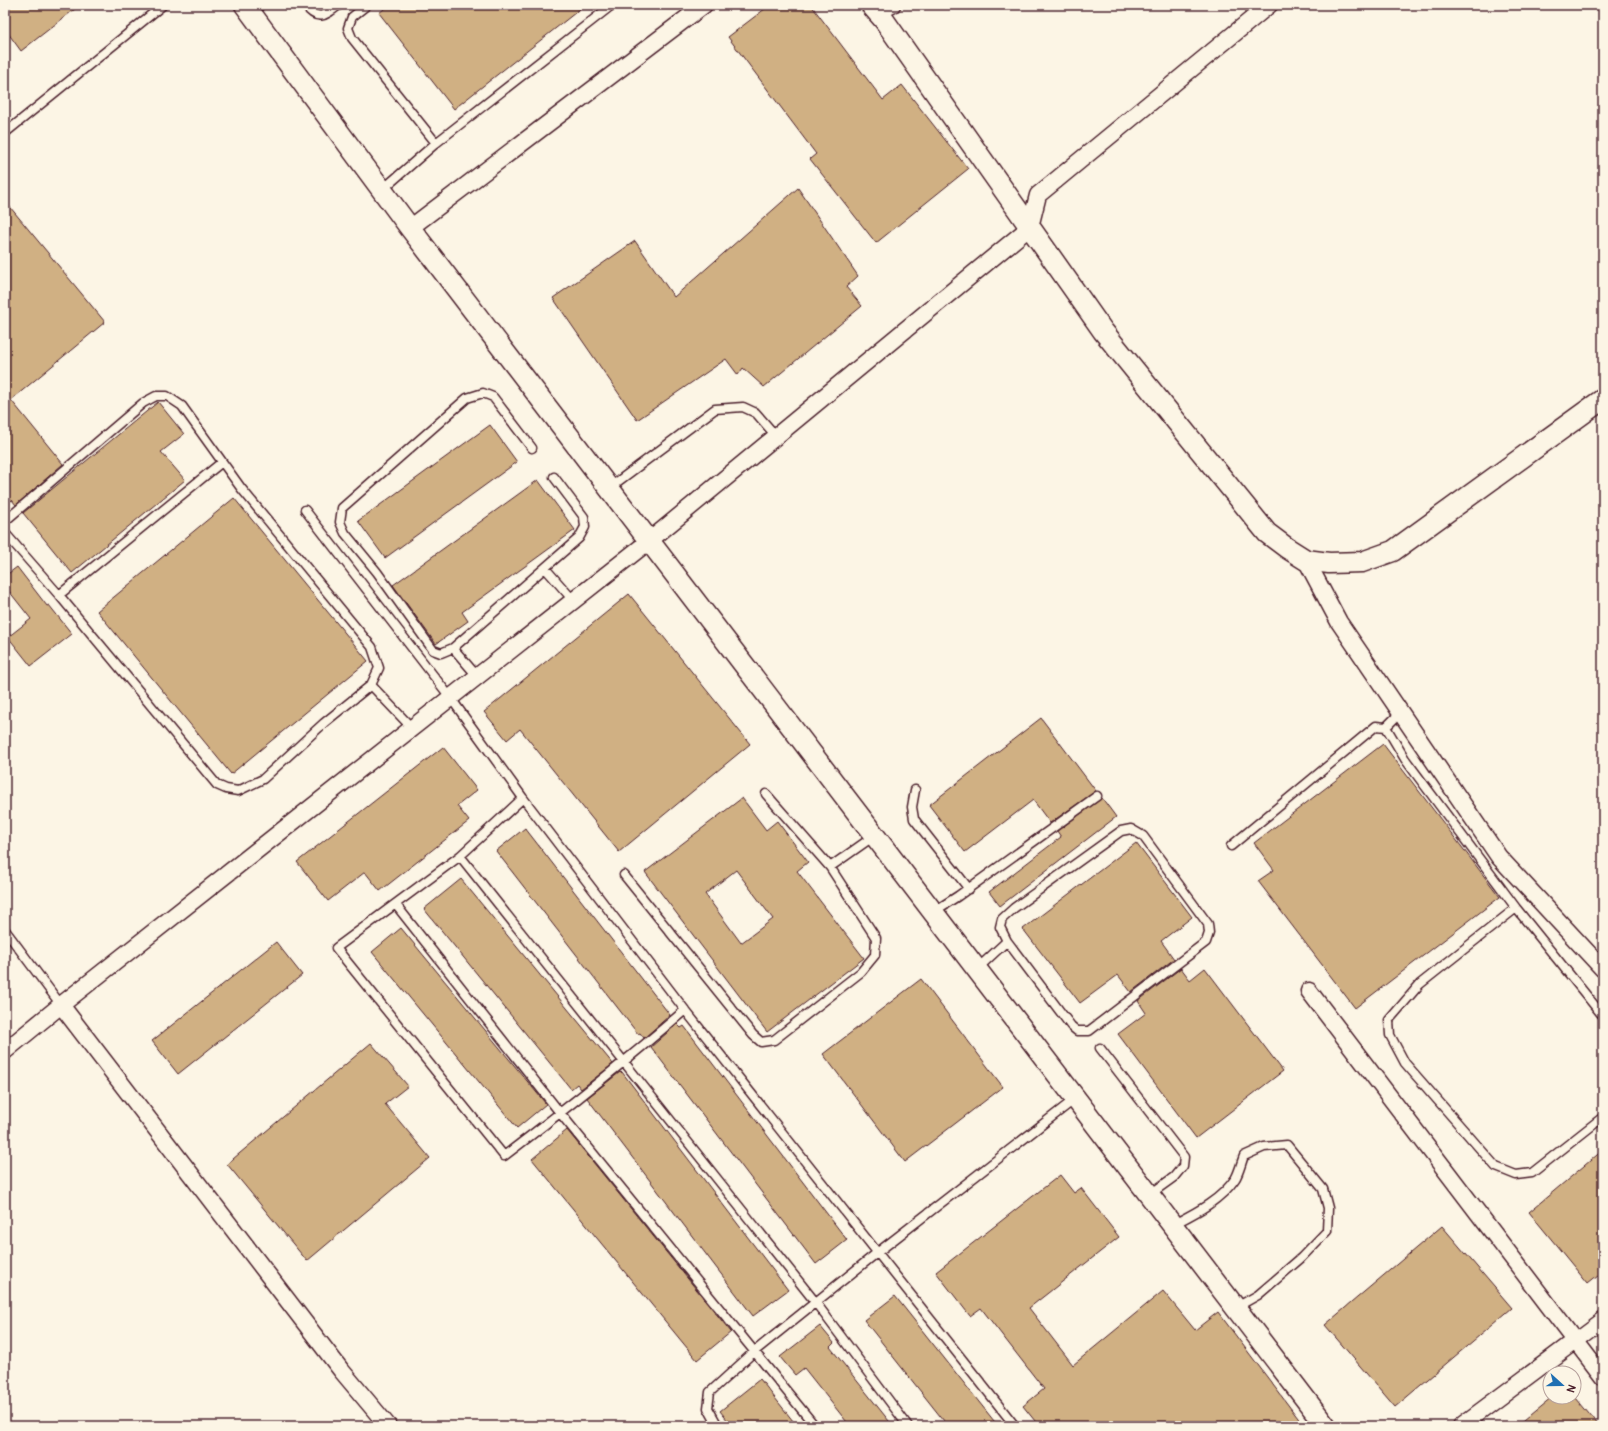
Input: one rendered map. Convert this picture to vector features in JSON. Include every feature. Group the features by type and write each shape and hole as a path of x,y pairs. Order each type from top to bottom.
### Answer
{"street":[{"path":"245,5 410,228 1234,1308 1326,1426"},
{"path":"410,228 704,5"},
{"path":"5,1051 61,1005 649,541 1030,227 1038,195 1269,5"},
{"path":"880,7 1103,332 1267,533 1286,548 1306,560 1329,563 1362,562 1393,551 1603,399"},
{"path":"1306,560 1339,622 1499,857 1603,969"},
{"path":"1309,991 1603,1377"},
{"path":"61,1005 341,1370 388,1426"},
{"path":"1461,1426 1603,1320"}],"lane":[{"path":"5,133 163,5"},
{"path":"305,5 310,12 319,16 326,16 339,5"},
{"path":"366,5 352,17 348,28 352,38 436,143"},
{"path":"382,190 436,143 612,5"},
{"path":"532,448 493,397 483,393 467,398 342,508 340,522 345,533 377,572 433,650 441,653 453,648 579,538 585,527 584,517 554,477"},
{"path":"5,521 143,403 156,396 167,396 182,406 241,488 372,647 379,668 371,685 324,722 263,779 238,791 226,789 217,785 59,595 5,533"},
{"path":"609,489 716,409 743,407 756,413 776,436"},
{"path":"59,595 222,462"},
{"path":"305,510 450,697 523,798 685,1010 1015,1426"},
{"path":"545,568 573,600"},
{"path":"453,648 477,676"},
{"path":"371,685 412,728"},
{"path":"1231,846 1376,726 1386,726 1400,713"},
{"path":"1386,726 1405,759 1516,908 1603,1016"},
{"path":"915,790 912,808 914,819 969,889"},
{"path":"624,875 753,1035 761,1042 774,1040 861,972 875,955 876,938 830,867 766,794"},
{"path":"933,913 969,889 1097,796"},
{"path":"523,798 460,856 396,905 336,948 504,1156 561,1114 625,1062 685,1010"},
{"path":"1131,829 1143,836 1208,924 1209,933 1206,942 1089,1031 1077,1031 1071,1026 1007,941 1000,927 1002,918 1121,831 1131,829"},
{"path":"830,867 874,836"},
{"path":"460,856 816,1303 908,1426"},
{"path":"396,905 561,1114 815,1426"},
{"path":"1516,908 1420,984 1389,1020 1390,1035 1405,1063 1496,1167 1516,1175 1532,1173 1603,1117"},
{"path":"5,930 61,1005"},
{"path":"976,969 1007,941"},
{"path":"1100,1048 1184,1157 1183,1166 1174,1177 1148,1195"},
{"path":"718,1426 708,1408 710,1392 755,1351 878,1252 1075,1099"},
{"path":"1172,1226 1196,1212 1220,1195 1236,1178 1244,1156 1264,1147 1287,1145 1322,1189 1328,1208 1327,1231 1301,1258 1258,1295 1234,1308"}],"building":[{"path":"5,5 80,5 21,51 5,29"},
{"path":"389,5 585,5 454,109 379,13"},
{"path":"770,5 811,5 883,100 902,85 968,169 876,243 810,159 816,154 728,37"},
{"path":"798,188 858,276 846,287 862,306 764,387 743,368 738,375 726,359 637,420 553,298 635,241 674,297"},
{"path":"5,201 105,322 11,400 63,464 16,505 12,500 5,505"},
{"path":"158,402 184,434 161,452 185,480 72,573 23,513"},
{"path":"490,425 517,462 385,558 358,521"},
{"path":"538,480 575,530 462,612 468,621 436,644 393,585"},
{"path":"234,498 368,661 231,774 97,611"},
{"path":"17,567 47,606 49,605 72,634 31,666 8,637 31,619 5,586 5,576"},
{"path":"629,594 750,744 619,852 520,729 507,740 484,712"},
{"path":"1041,718 1096,791 1050,823 1033,800 965,852 929,805"},
{"path":"1383,744 1500,897 1355,1008 1258,881 1274,870 1254,843"},
{"path":"443,747 477,790 457,806 469,821 380,891 365,872 328,901 297,862"},
{"path":"742,798 766,830 777,821 808,862 797,871 864,958 767,1032 645,872","holes":["736,870 773,919 741,943 705,894"]},
{"path":"1102,798 1116,817 1000,906 989,892 1061,837 1057,831"},
{"path":"525,828 670,1015 644,1038 640,1033 638,1034 496,851"},
{"path":"1136,843 1192,917 1161,941 1174,959 1131,992 1118,975 1080,1003 1023,929"},
{"path":"461,879 613,1064 581,1089 577,1084 571,1089 424,909"},
{"path":"401,928 546,1104 517,1128 372,952"},
{"path":"276,942 302,975 178,1074 152,1041"},
{"path":"1181,968 1190,980 1205,968 1283,1071 1196,1138 1118,1034 1146,1013 1138,1001"},
{"path":"921,979 1003,1087 905,1162 823,1054"},
{"path":"677,1024 681,1028 684,1026 847,1240 816,1264 651,1047"},
{"path":"371,1043 408,1086 385,1104 430,1158 307,1261 227,1164"},
{"path":"622,1072 788,1290 753,1316 587,1098"},
{"path":"567,1130 731,1332 697,1360 532,1159"},
{"path":"1603,1150 1603,1272 1588,1284 1529,1212"},
{"path":"1060,1175 1074,1193 1081,1188 1119,1237 1029,1308 1073,1365 1163,1291 1195,1330 1218,1312 1304,1426 1039,1426 1023,1406 1044,1389 981,1308 970,1316 936,1272"},
{"path":"1442,1226 1512,1308 1395,1407 1325,1325"},
{"path":"895,1296 998,1426 948,1426 864,1320"},
{"path":"820,1326 834,1343 830,1347 893,1426 850,1426 804,1368 795,1375 780,1357"},
{"path":"760,1379 797,1426 732,1426 720,1411"},
{"path":"1542,1405 1582,1405 1599,1426 1517,1426"}]}
